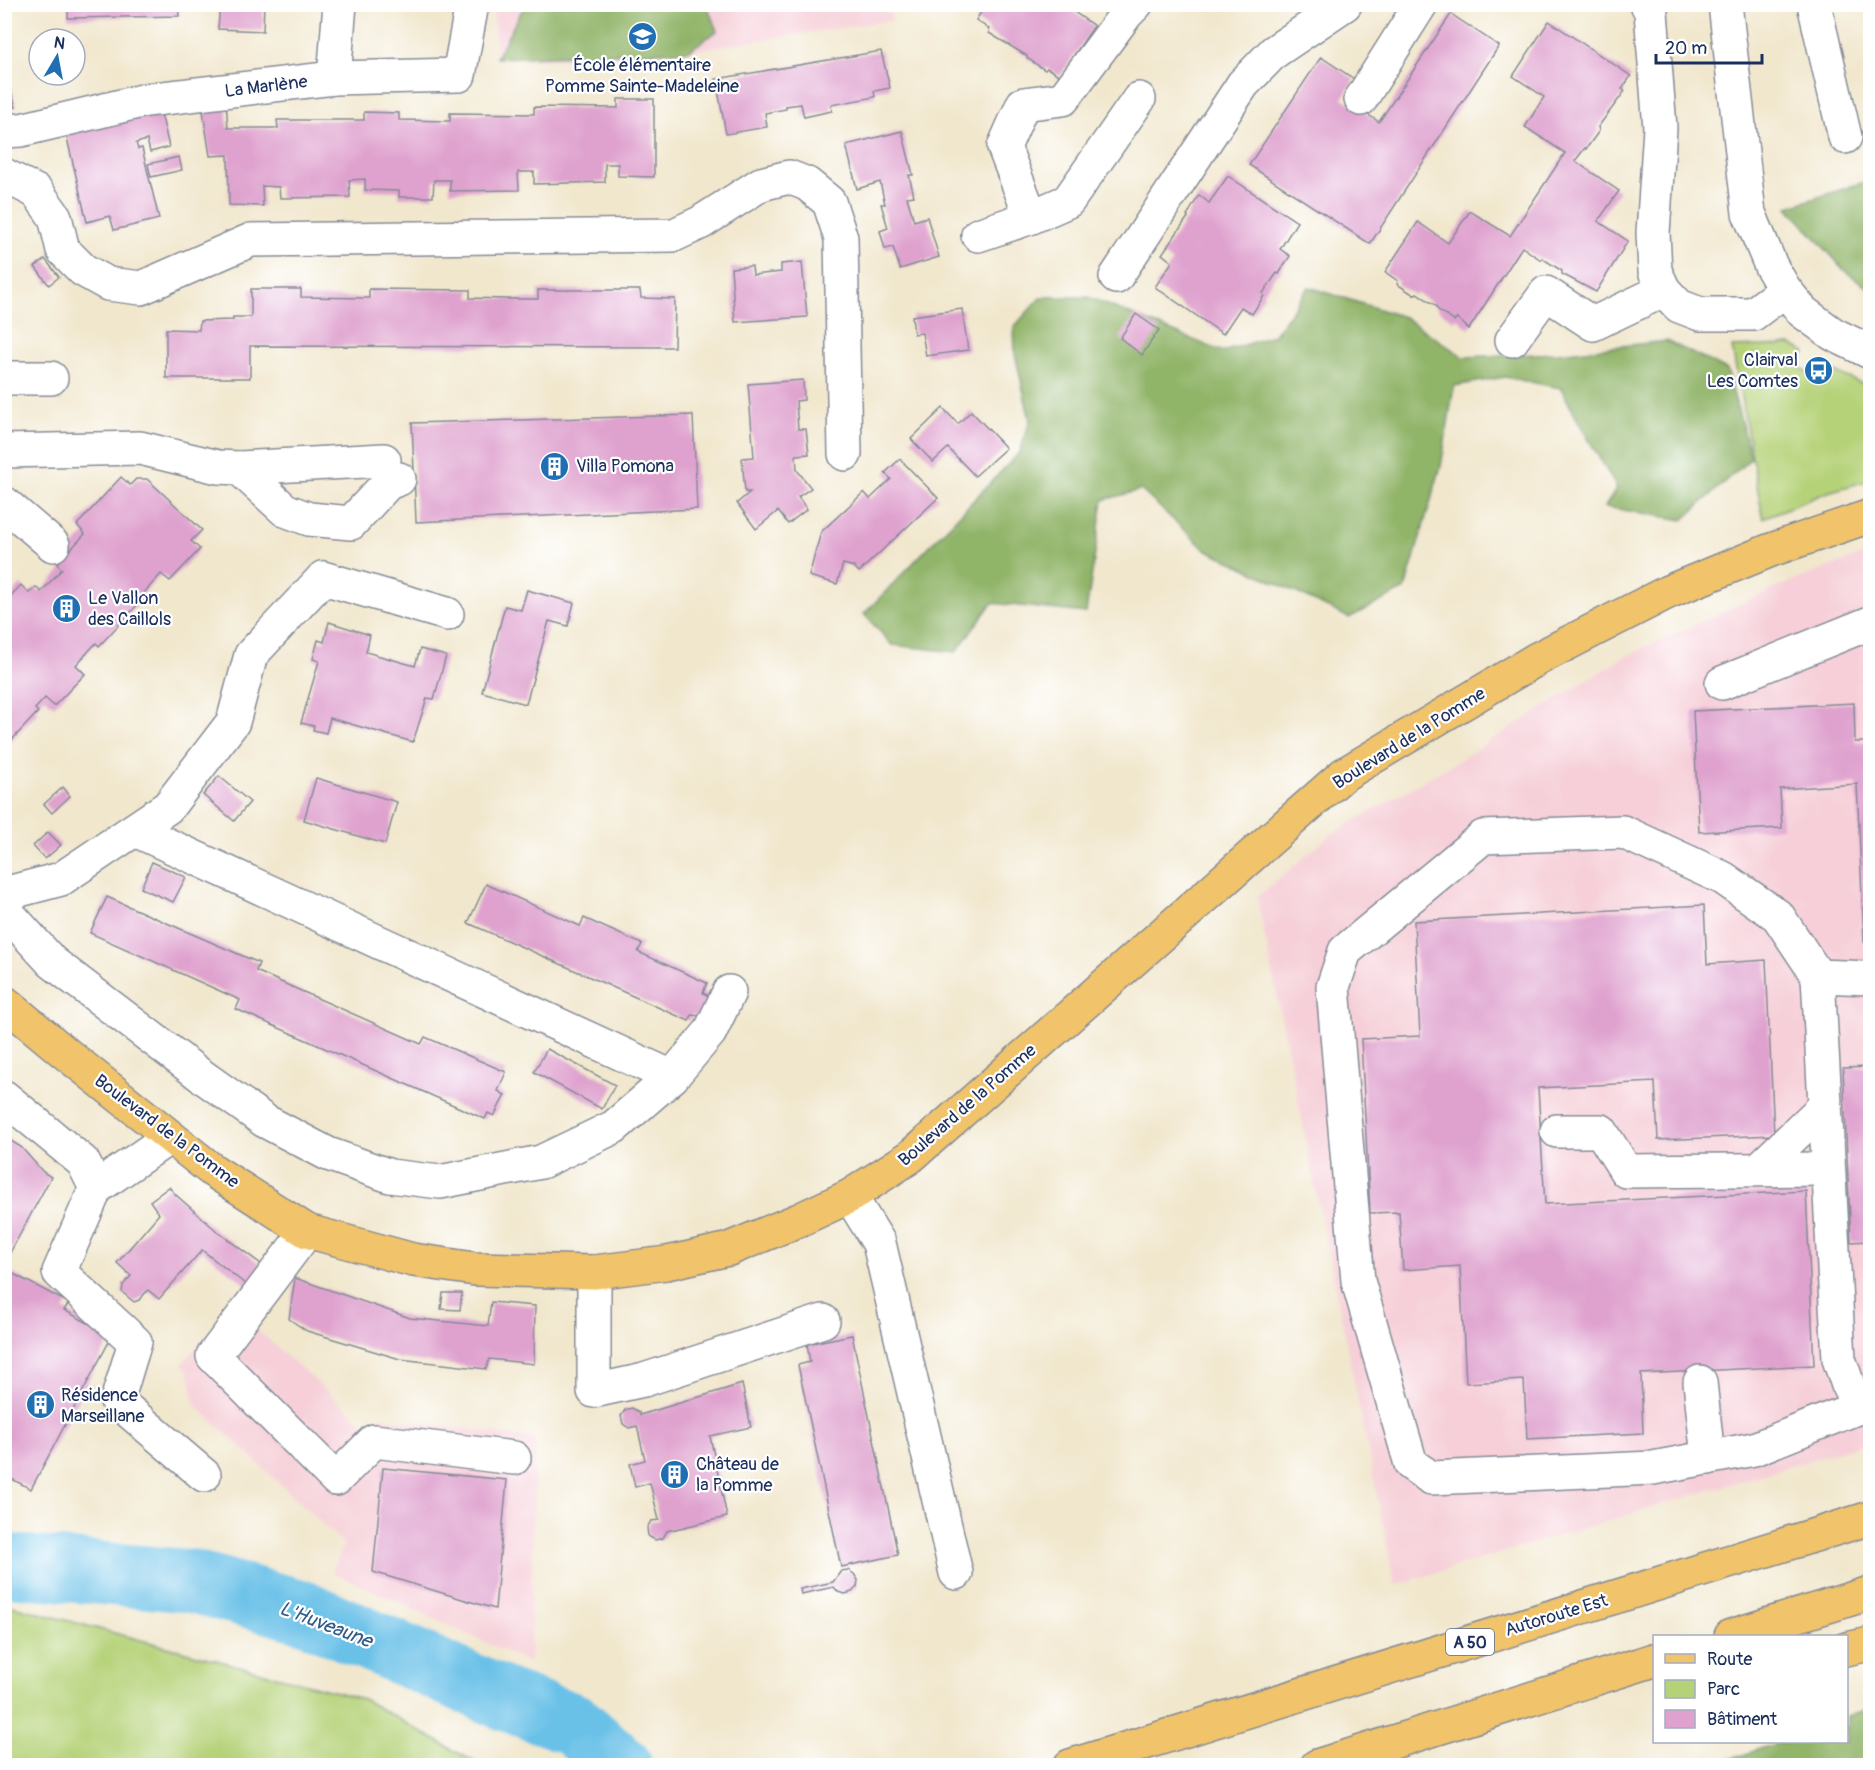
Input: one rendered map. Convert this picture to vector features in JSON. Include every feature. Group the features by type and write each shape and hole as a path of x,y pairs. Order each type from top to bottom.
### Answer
{"main road":[{"name":"Boulevard de la Pomme","path":"8,1012 212,1170 307,1231 413,1260 475,1269 594,1272 667,1263 729,1249 850,1196 910,1157 1343,775 1537,659 1668,592 1771,550 1870,516"},
{"name":"Autoroute Est","path":"1070,1766 1870,1518"},
{"path":"1734,1635 1870,1593"},
{"path":"1848,1648 1870,1644"},
{"path":"1317,1766 1653,1660"},
{"path":"1480,1714 1653,1683"}],"street":[{"path":"334,78 340,4"},
{"name":"La Marlène","path":"4,131 21,130 146,100 334,78 459,75 472,4"},
{"path":"1031,217 1004,147 1023,104 1063,99 1136,4"},
{"path":"1116,277 1243,84 1274,52 1345,4"},
{"path":"1361,99 1421,4"},
{"path":"1647,4 1651,12 1660,128 1653,233 1655,271 1664,290 1679,306 1700,314 1753,314 1785,290"},
{"path":"1725,4 1749,213 1771,266 1785,290 1803,312 1833,334 1870,352"},
{"path":"1814,4 1845,137"},
{"path":"978,235 1031,217 1068,201 1139,99"},
{"path":"4,175 37,192 55,217 63,250 82,270 108,284 141,288 251,240 674,235 700,223 761,184 789,177 807,184 829,202 841,238 845,454"},
{"path":"1512,340 1546,293 1593,324 1664,290"},
{"path":"4,378 51,378"},
{"path":"4,451 140,448 218,467 392,470 388,483 351,523 309,519 285,510 238,468"},
{"path":"4,503 53,544"},
{"path":"4,894 61,879 168,807 233,722 251,655 323,578 447,614"},
{"path":"1722,683 1870,623"},
{"path":"135,830 672,1077"},
{"path":"1623,832 1723,878 1779,916 1818,976 1839,1359 1848,1385 1865,1403 1754,1449 1653,1468 1431,1478 1412,1464 1358,1281 1333,987 1345,951 1483,837 1623,832"},
{"path":"4,909 52,962 199,1074 265,1121 328,1154 390,1176 440,1182 541,1162 614,1127 672,1077 710,1032 729,992"},
{"path":"1818,976 1870,978"},
{"path":"4,1097 83,1162 96,1188"},
{"path":"1760,1168 1825,1106"},
{"path":"1557,1131 1601,1131 1626,1171 1828,1169"},
{"path":"170,1137 96,1188 59,1272 135,1342 117,1401 204,1475"},
{"path":"850,1196 879,1243 956,1573"},
{"path":"307,1231 213,1356 336,1479 374,1441 514,1458"},
{"path":"594,1272 594,1391 644,1380 823,1321"},
{"path":"1700,1382 1708,1458"}],"shaded area":[{"name":"École élémentaire Pomme Sainte-Madeleine","path":"887,4 892,20 688,51 578,59 496,58 493,5"},
{"path":"1870,552 1870,1442 1395,1585 1257,897 1333,833 1453,764 1624,657 1780,586"},
{"path":"231,1307 368,1427 379,1417 535,1439 530,1663 332,1572 344,1544 195,1404 188,1370 182,1364"}],"green space":[{"path":"525,5 707,5 717,31 688,51 496,58"},
{"path":"1870,180 1870,289 1845,271 1788,207"},
{"path":"1309,287 1404,317 1464,357 1558,353 1667,341 1727,370 1751,458 1683,520 1605,507 1617,488 1561,388 1505,377 1454,386 1441,466 1405,589 1349,618 1205,549 1141,490 1103,500 1086,613 992,603 956,652 892,645 864,614 1020,452 1030,420 1015,354 1014,327 1041,297 1088,297 1223,352 1274,335"},
{"path":"1791,345 1806,352 1797,365 1821,382 1830,370 1870,387 1870,480 1828,492 1763,518 1732,347"},
{"path":"5,1604 363,1699 480,1765 5,1765"},
{"path":"1870,1708 1870,1765 1714,1765 1777,1743 1848,1743 1848,1717"}],"building":[{"path":"68,4 178,4 179,16 68,18"},
{"path":"220,4 264,4 263,31 218,29"},
{"path":"986,4 1063,4 1094,26 1060,76 1047,68 1045,70 989,33 989,29 976,20"},
{"path":"1451,14 1499,46 1370,244 1249,165 1321,57 1354,79 1343,98 1379,122"},
{"path":"1549,21 1631,76 1622,89 1625,91 1598,127 1599,131 1575,161 1619,191 1598,221 1628,241 1596,292 1562,274 1562,271 1522,247 1469,329 1457,318 1454,321 1417,293 1414,295 1397,284 1398,281 1385,272 1418,222 1448,243 1470,211 1510,236 1565,153 1525,127 1544,97 1513,76"},
{"path":"881,51 890,88 874,91 875,97 831,105 832,111 804,117 801,104 786,106 786,109 765,113 767,127 726,134 716,79"},
{"path":"11,91 16,107 4,111 4,93"},
{"path":"618,99 654,99 654,177 618,176 618,164 605,164 605,182 534,184 534,172 518,172 519,190 450,191 450,180 434,180 433,197 399,197 399,191 365,190 365,179 349,180 350,197 280,198 279,187 262,186 263,206 229,205 228,155 210,156 202,104 226,102 228,128 278,128 277,120 364,120 364,112 399,113 399,120 450,121 450,113 534,114 534,107 618,108"},
{"path":"161,113 169,147 150,152 147,140 136,143 138,149 142,148 159,219 114,230 110,216 87,222 65,130"},
{"path":"902,131 913,175 909,175 914,196 907,197 914,221 927,217 939,257 900,269 893,247 885,249 880,231 888,228 881,204 885,204 880,182 857,189 846,145"},
{"path":"179,157 182,170 151,177 148,164"},
{"path":"1228,176 1297,222 1280,249 1290,256 1279,274 1277,273 1263,293 1264,296 1252,314 1241,307 1223,334 1155,287 1172,262 1162,254 1188,217 1199,195 1209,203"},
{"path":"4,229 7,229 10,305 4,305"},
{"path":"45,259 59,277 49,285 35,267"},
{"path":"802,262 807,317 735,322 731,268 752,266 753,275 781,272 781,264"},
{"path":"251,289 301,289 301,297 369,298 369,289 470,290 470,298 505,299 538,299 538,290 640,290 641,298 675,299 674,347 250,346 250,378 166,378 166,329 199,330 200,321 251,317"},
{"path":"962,309 968,350 926,356 922,333 914,334 912,316"},
{"path":"1136,314 1159,330 1142,355 1120,338"},
{"path":"803,380 804,400 796,401 798,429 806,429 809,454 796,455 797,470 811,488 798,497 807,509 788,524 778,511 756,529 737,503 750,492 745,492 742,458 754,457 748,384"},
{"path":"943,408 958,424 971,411 1006,448 975,476 948,448 933,462 911,439"},
{"name":"Villa Pomona","path":"693,415 697,509 416,522 412,423"},
{"path":"900,459 938,498 859,572 854,567 843,564 837,584 809,576 821,532 864,492 870,499 891,479 885,473"},
{"name":"Le Vallon des Caillols","path":"121,477 130,485 136,479 147,479 202,530 191,541 200,549 170,581 161,574 141,596 143,599 99,646 96,643 76,665 85,674 54,706 45,698 35,709 38,712 8,744 4,741 4,603 21,585 29,593 36,587 41,592 62,569 57,564 85,534 77,525"},
{"path":"527,590 574,603 568,626 549,621 526,704 482,692 505,606 521,610"},
{"path":"329,622 370,635 366,652 415,666 420,649 446,656 434,699 427,698 413,742 330,718 326,733 313,730 314,726 301,723 319,661 313,659 318,640 324,642"},
{"path":"1854,703 1855,742 1870,742 1870,942 1864,942 1857,784 1780,789 1782,828 1699,832 1693,711"},
{"path":"219,776 250,802 234,821 203,795"},
{"path":"316,778 397,802 385,844 304,820"},
{"path":"63,787 70,796 52,813 44,804"},
{"path":"48,832 61,845 45,859 33,846"},
{"path":"152,862 186,877 173,902 141,888"},
{"path":"486,884 580,926 584,918 642,944 638,952 707,983 703,993 709,996 699,1016 692,1015 689,1021 468,923"},
{"path":"107,897 259,963 256,971 421,1044 425,1037 506,1072 498,1091 505,1095 494,1116 488,1113 485,1119 236,1009 240,1000 90,933"},
{"path":"1704,905 1707,964 1766,960 1774,1135 1658,1140 1655,1082 1538,1088 1545,1204 1806,1191 1814,1365 1641,1374 1643,1433 1527,1439 1524,1380 1466,1383 1460,1266 1403,1270 1399,1212 1370,1213 1361,1039 1420,1036 1414,921"},
{"path":"547,1049 615,1085 602,1109 534,1072"},
{"path":"1870,1067 1870,1241 1851,1242 1843,1068"},
{"path":"6,1138 21,1147 43,1172 51,1177 4,1264 4,1141"},
{"path":"169,1187 218,1232 265,1267 249,1287 202,1250 159,1299 148,1290 134,1302 122,1292 123,1285 131,1276 117,1263 159,1214 150,1201"},
{"name":"Résidence Marseillane","path":"4,1269 69,1303 64,1310 112,1336 31,1489 4,1475"},
{"path":"295,1278 410,1318 488,1326 491,1302 535,1306 534,1364 489,1359 486,1369 400,1359 307,1331 289,1319"},
{"path":"443,1293 462,1293 460,1310 441,1309"},
{"path":"852,1335 898,1555 841,1567 798,1365 810,1362 807,1344"},
{"name":"Château de la Pomme","path":"742,1384 751,1427 710,1436 727,1517 667,1531 663,1538 655,1540 648,1536 647,1528 651,1521 659,1520 650,1483 635,1487 630,1464 645,1460 637,1426 629,1428 623,1424 621,1416 625,1410 632,1408 640,1415"},
{"path":"383,1468 507,1480 495,1609 373,1572"},
{"path":"848,1570 858,1580 857,1587 852,1592 845,1594 838,1592 834,1587 801,1594 800,1589 833,1582 841,1571"}],"waterway":[{"name":"L'Huveaune","path":"4,1565 191,1581 305,1612 504,1699 573,1724 621,1766"}],"place":[{"name":"École élémentaire Pomme Sainte-Madeleine","path":"642,36"},
{"name":"Clairval Les Comtes","path":"1819,370"},
{"name":"Villa Pomona","path":"555,466"},
{"name":"Le Vallon des Caillols","path":"67,608"},
{"name":"Résidence Marseillane","path":"40,1405"},
{"name":"Château de la Pomme","path":"675,1474"}]}
